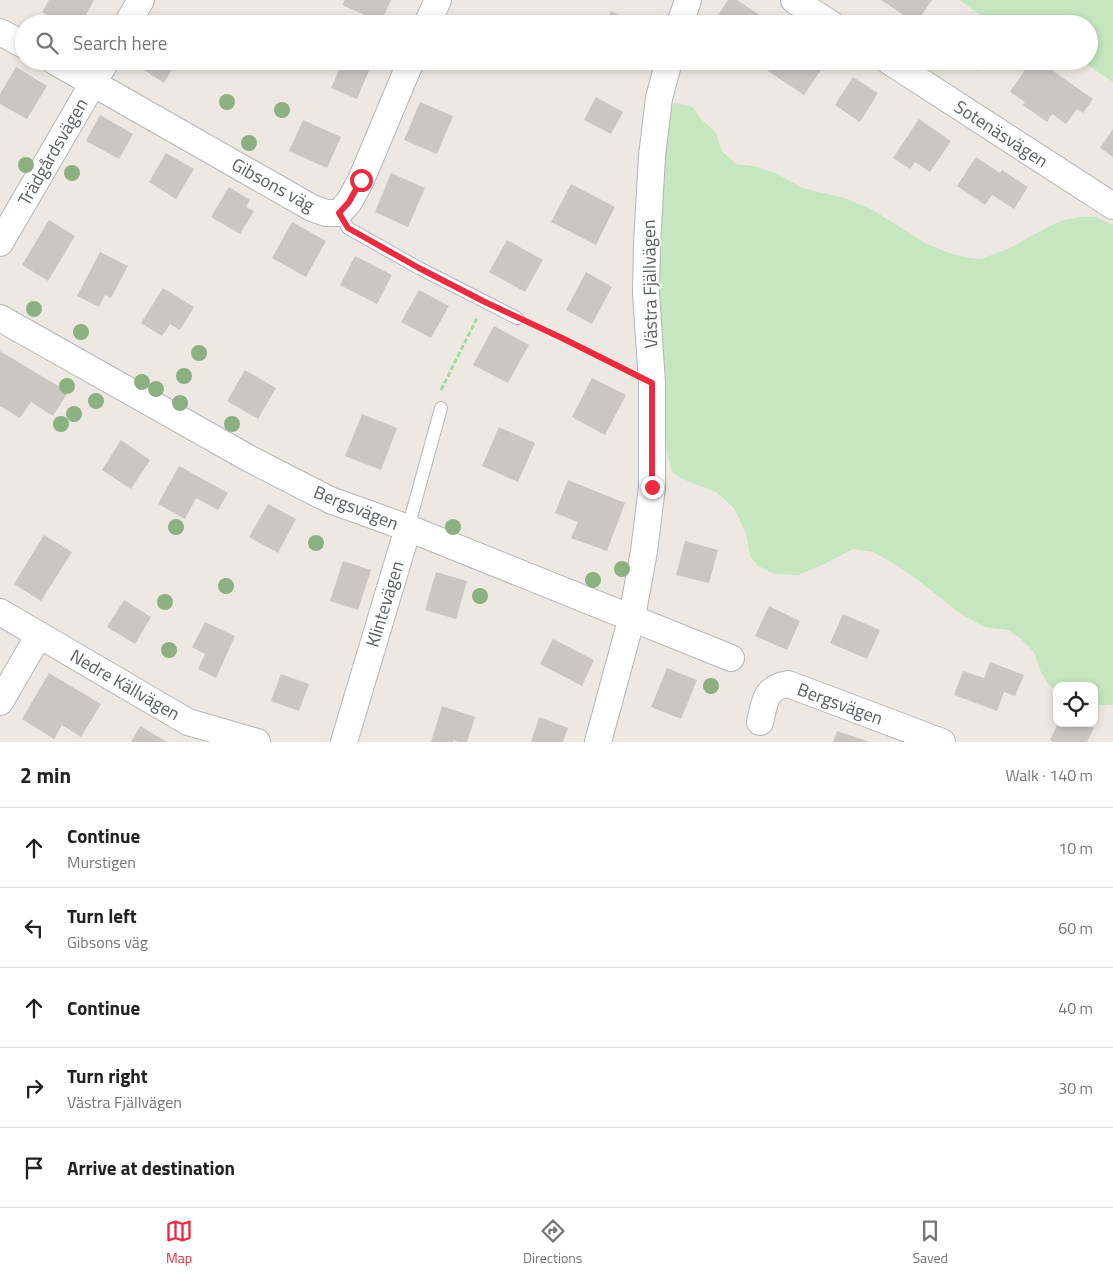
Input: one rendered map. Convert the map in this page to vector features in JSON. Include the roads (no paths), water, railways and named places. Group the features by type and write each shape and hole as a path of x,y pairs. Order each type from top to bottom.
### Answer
{"street":[{"path":"132,15 141,0"},
{"path":"431,15 438,0"},
{"path":"683,15 688,0"},
{"path":"794,0 817,15"},
{"path":"0,32 15,40"},
{"path":"339,213 349,202 361,180 408,70"},
{"name":"Västra Fjällvägen","path":"598,742 632,617 644,551 652,487 652,383 646,293 648,215 652,156 659,98 667,70"},
{"name":"Sotenäsvägen","path":"903,70 1113,206"},
{"name":"Gibsons väg","path":"100,72 312,208 326,213 339,213"},
{"name":"Trädgårdsvägen","path":"0,243 100,72"},
{"name":"Bergsvägen","path":"0,318 259,464 330,500 408,528 731,658"},
{"name":"Klintevägen","path":"344,742 408,528"},
{"name":"Nedre Källvägen","path":"0,612 188,722 257,742"},
{"path":"0,702 39,635"},
{"name":"Bergsvägen","path":"760,722 768,695 772,689 779,685 788,684 915,737 942,742"}],"lane":[{"name":"Gibsons väg","path":"339,213 348,228 419,268 518,318"},
{"name":"Klintevägen","path":"408,528 441,408"}]}
